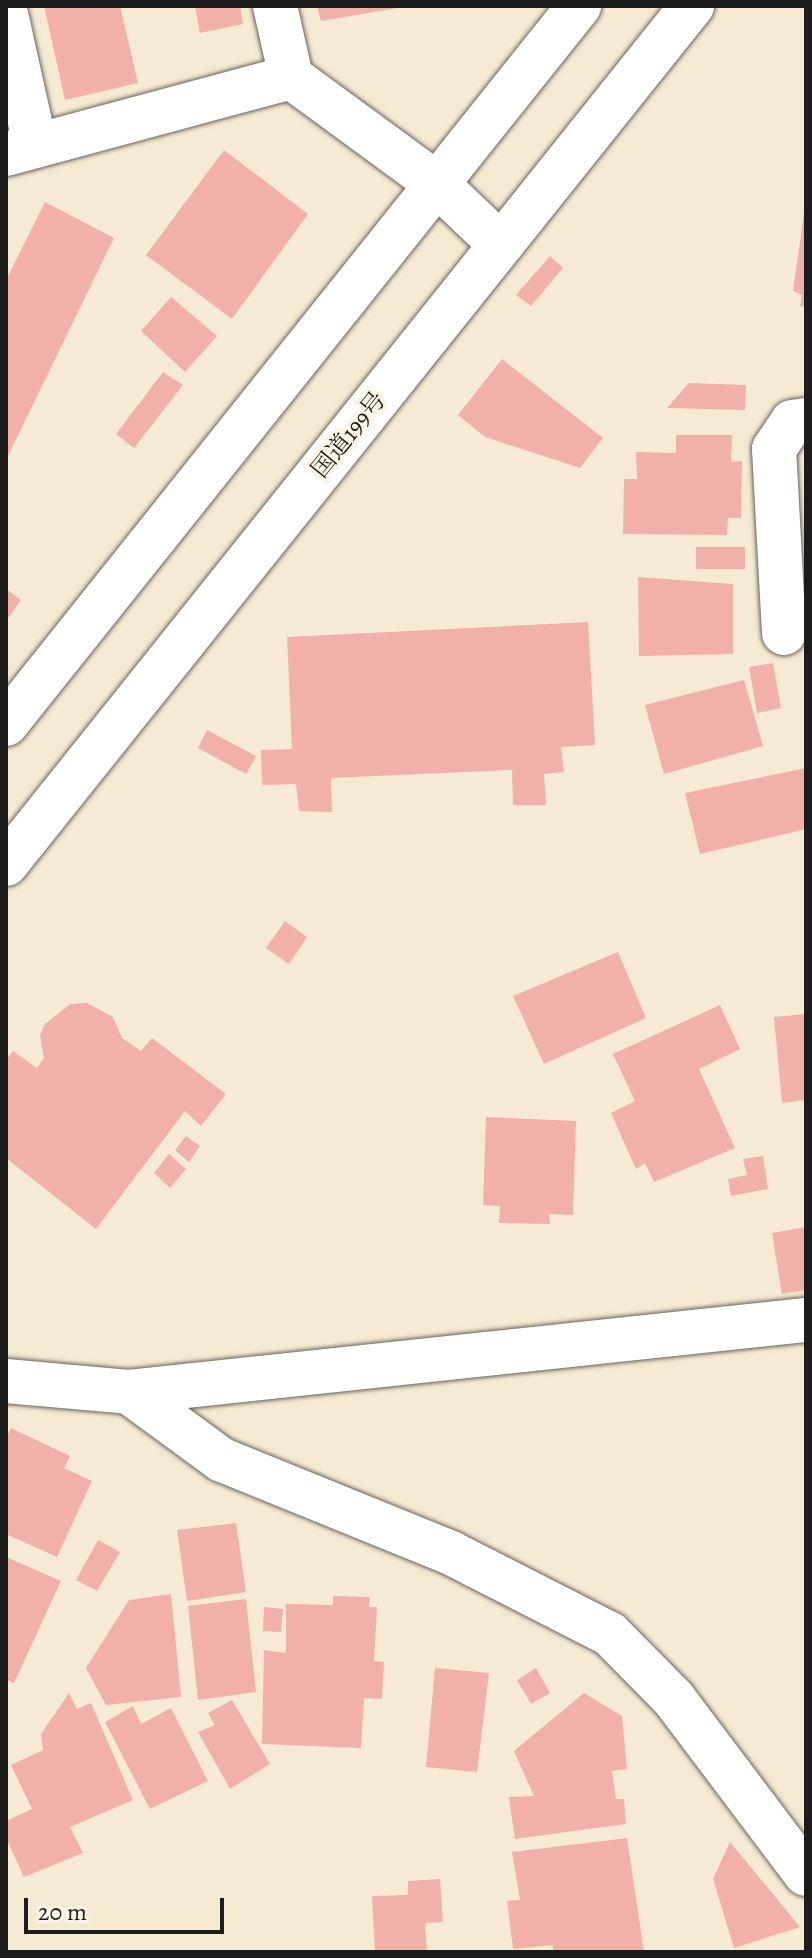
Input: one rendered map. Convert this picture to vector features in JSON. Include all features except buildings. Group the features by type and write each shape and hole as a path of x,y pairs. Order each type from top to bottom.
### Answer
{"main road":[{"path":"275,6 291,77 437,184 501,245"},
{"path":"6,724 579,6"},
{"name":"国道199号","path":"6,864 692,6"},
{"path":"6,14 20,149 291,77"},
{"path":"784,633 774,449 792,422 806,420"},
{"path":"6,1381 129,1392 806,1320"},
{"path":"129,1392 222,1460 451,1553 610,1634 674,1699 806,1874"}]}
